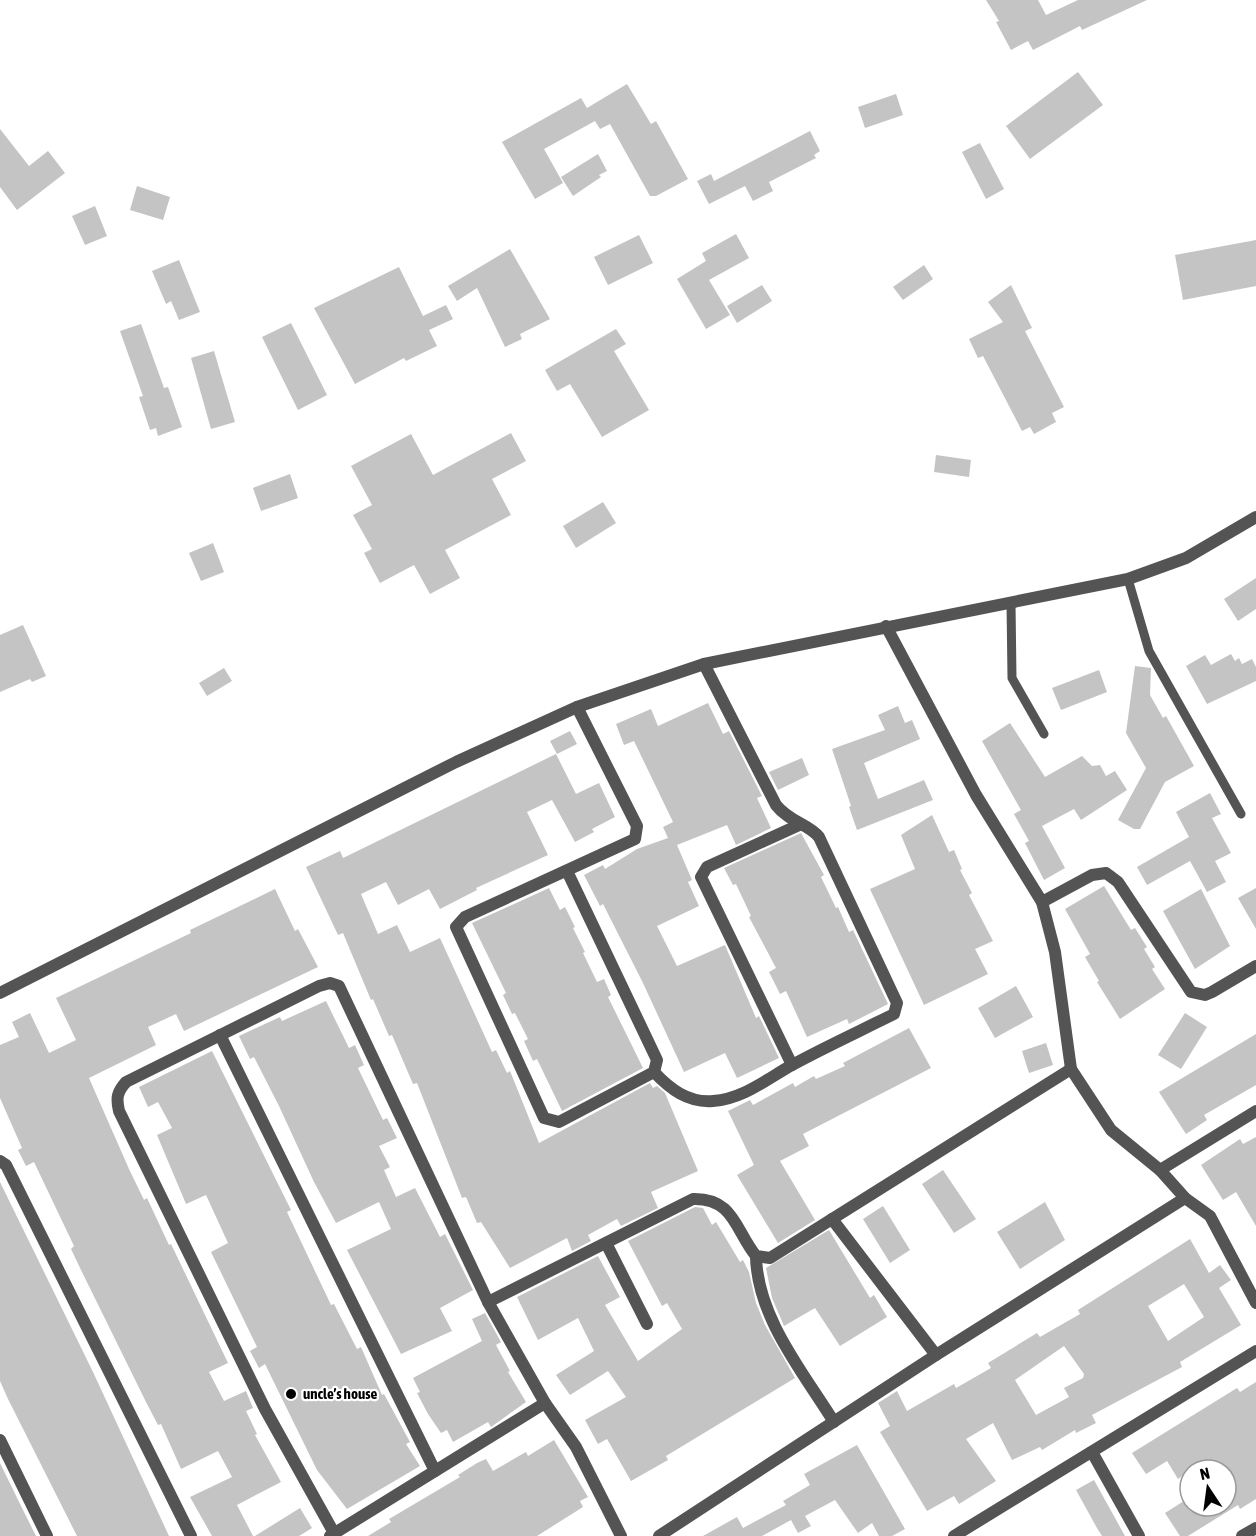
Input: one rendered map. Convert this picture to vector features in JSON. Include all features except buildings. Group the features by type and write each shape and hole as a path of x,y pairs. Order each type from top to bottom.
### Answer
{"street":[{"path":"0,993 456,762 577,707 704,664 1128,579 1186,558 1256,517"},
{"path":"886,626 975,795 1042,902 1054,952 1071,1069 1111,1130 1160,1170 1185,1198 1210,1216 1254,1294"},
{"path":"654,1072 671,1090 690,1098 713,1101 747,1093 792,1065 894,1014 897,1003 819,837 814,831 799,825 776,805 704,664"},
{"path":"567,872 657,1060 654,1072 559,1122 543,1118 456,927 465,917 635,839 637,826 577,707"},
{"path":"792,1065 701,878 707,867 799,825"},
{"path":"1042,902 1092,875 1106,873 1118,882 1191,992 1205,995 1256,966"},
{"path":"545,1403 332,1535 265,1409 124,1121 116,1100 119,1090 126,1082 319,986 330,983 339,986 488,1302 545,1403 576,1447 621,1536"},
{"path":"219,1035 435,1471"},
{"path":"756,1256 770,1258 1071,1069"},
{"path":"1160,1170 1256,1111"},
{"path":"0,1161 6,1166 191,1536"},
{"path":"659,1536 936,1355 1185,1198"},
{"path":"488,1302 693,1199 710,1199 724,1206 734,1219 744,1241 756,1256 756,1278 773,1322 834,1422"},
{"path":"832,1219 936,1355"},
{"path":"606,1243 647,1324"},
{"path":"954,1536 1256,1351"},
{"path":"0,1440 47,1536"},
{"path":"1092,1452 1139,1536"},
{"path":"1242,1536 1256,1528"}],"lane":[{"path":"1128,579 1149,651 1242,814"},
{"path":"1011,603 1012,678 1044,734"}],"place":[{"name":"uncle’s house","path":"291,1394"}]}
